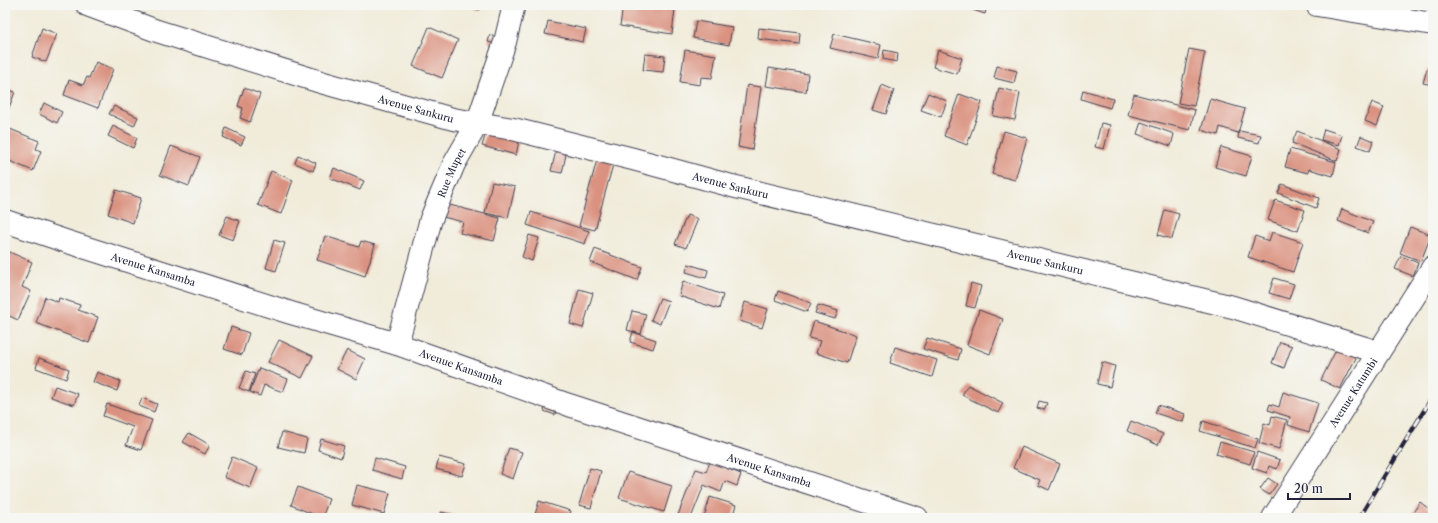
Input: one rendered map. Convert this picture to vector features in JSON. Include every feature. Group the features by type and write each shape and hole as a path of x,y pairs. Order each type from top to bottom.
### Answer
{"street":[{"name":"Avenue Sankuru","path":"87,5 157,31 324,83 453,119 520,131 633,159 732,186 1233,307 1378,352"},
{"name":"Rue Mupet","path":"397,344 431,219 454,164 477,124 505,42 514,5"},
{"path":"1317,5 1433,24"},
{"name":"Avenue Kansamba","path":"5,221 291,313 397,344 569,404 917,518"},
{"name":"Avenue Katumbi","path":"1273,518 1433,267"}],"building":[{"path":"463,5 481,5 480,10"},
{"path":"623,5 647,5 675,9 672,34 620,26"},
{"path":"974,5 987,5 985,14 973,10"},
{"path":"548,21 586,29 583,42 545,34"},
{"path":"696,21 732,27 729,45 693,38"},
{"path":"429,27 458,40 442,78 413,66"},
{"path":"42,28 57,34 46,62 32,57"},
{"path":"759,28 800,33 799,44 758,39"},
{"path":"834,34 881,45 878,59 830,48"},
{"path":"490,35 504,39 502,46 488,42"},
{"path":"1189,49 1205,52 1194,106 1178,103"},
{"path":"685,50 716,55 712,78 701,77 700,85 680,82"},
{"path":"884,50 898,53 897,62 883,59"},
{"path":"938,50 962,58 957,74 933,67"},
{"path":"645,54 665,56 663,72 643,70"},
{"path":"96,62 113,69 98,108 64,95 69,80 83,85 87,77 89,78"},
{"path":"997,66 1017,71 1014,83 994,78"},
{"path":"769,68 808,74 806,92 766,86"},
{"path":"1427,69 1433,70 1433,85 1423,83"},
{"path":"747,85 761,87 752,150 738,147"},
{"path":"882,85 894,90 886,114 873,110"},
{"path":"5,88 15,92 5,118"},
{"path":"244,88 260,94 250,122 240,118 243,108 238,106"},
{"path":"999,88 1020,93 1015,120 993,116"},
{"path":"1083,90 1113,99 1110,108 1081,99"},
{"path":"928,93 947,101 941,117 921,110"},
{"path":"959,94 982,102 967,145 944,136"},
{"path":"1134,94 1195,110 1190,130 1128,115"},
{"path":"1210,99 1245,109 1238,133 1220,127 1218,135 1201,130"},
{"path":"1372,102 1384,107 1377,126 1365,121"},
{"path":"44,103 62,112 57,123 39,114"},
{"path":"114,106 138,117 134,126 109,114"},
{"path":"1141,122 1174,134 1171,146 1137,134"},
{"path":"1101,123 1110,125 1104,149 1095,147"},
{"path":"113,126 137,138 133,148 108,136"},
{"path":"226,128 245,137 241,145 223,137"},
{"path":"10,129 39,141 36,149 41,151 33,171 5,159 5,137"},
{"path":"1324,129 1342,135 1339,145 1321,140"},
{"path":"1004,131 1027,138 1015,180 992,174"},
{"path":"1239,131 1261,135 1259,143 1238,138"},
{"path":"1297,131 1341,149 1337,161 1292,143"},
{"path":"486,133 519,141 516,155 482,146"},
{"path":"1361,136 1373,141 1370,151 1357,146"},
{"path":"171,146 200,157 189,186 160,175"},
{"path":"557,147 567,150 562,173 551,171"},
{"path":"1221,147 1252,156 1246,176 1215,167"},
{"path":"1290,149 1336,162 1333,176 1309,169 1308,173 1285,167"},
{"path":"298,155 316,163 313,171 295,163"},
{"path":"598,156 614,161 595,230 579,226"},
{"path":"334,168 364,181 360,190 330,178"},
{"path":"271,171 293,180 281,214 258,205"},
{"path":"492,182 515,187 508,218 485,213"},
{"path":"1282,184 1319,198 1316,208 1278,193"},
{"path":"116,190 141,198 133,223 108,214"},
{"path":"1275,200 1305,210 1298,231 1268,220"},
{"path":"442,203 500,218 494,241 460,233 463,222 439,216"},
{"path":"1342,209 1373,222 1368,233 1338,221"},
{"path":"1165,210 1179,214 1172,239 1158,235"},
{"path":"531,212 589,231 585,244 527,225"},
{"path":"687,215 698,219 686,248 675,244"},
{"path":"227,216 240,221 233,240 219,235"},
{"path":"1410,227 1431,235 1421,261 1400,253"},
{"path":"1272,232 1303,242 1293,272 1248,257 1255,236 1269,241"},
{"path":"529,235 539,238 532,261 522,257"},
{"path":"325,236 359,247 361,241 375,245 365,276 317,260"},
{"path":"274,240 285,243 276,271 266,268"},
{"path":"595,249 642,267 637,280 590,262"},
{"path":"5,250 32,262 22,287 31,291 18,320 5,314"},
{"path":"1401,256 1418,263 1413,276 1395,269"},
{"path":"688,264 708,270 706,278 686,272"},
{"path":"1274,278 1294,284 1289,299 1269,293"},
{"path":"683,281 723,295 719,309 679,296"},
{"path":"971,283 981,286 975,308 966,306"},
{"path":"579,289 593,293 583,328 570,324"},
{"path":"778,291 811,303 807,312 775,300"},
{"path":"45,297 58,302 59,298 80,305 78,310 98,317 89,343 36,323"},
{"path":"660,298 669,301 660,324 651,320"},
{"path":"745,302 768,309 762,328 740,321"},
{"path":"818,305 838,311 835,319 815,313"},
{"path":"979,310 1003,319 990,354 967,345"},
{"path":"632,311 646,314 641,334 627,330"},
{"path":"814,321 856,335 847,363 816,353 820,341 809,338"},
{"path":"231,327 249,333 242,355 224,349"},
{"path":"633,332 656,340 653,349 630,342"},
{"path":"927,338 961,349 958,360 923,349"},
{"path":"279,340 313,356 302,378 268,362"},
{"path":"1280,342 1292,346 1284,368 1272,363"},
{"path":"1338,346 1357,356 1340,389 1321,380"},
{"path":"895,347 937,360 932,377 890,363"},
{"path":"347,350 365,359 356,379 337,369"},
{"path":"39,358 69,369 66,379 36,368"},
{"path":"1102,362 1115,366 1110,387 1097,384"},
{"path":"259,368 288,379 283,392 264,385 260,396 250,392"},
{"path":"246,371 255,374 249,392 239,388"},
{"path":"97,372 120,381 117,391 93,382"},
{"path":"968,385 1003,403 998,413 962,395"},
{"path":"55,386 78,394 74,405 51,397"},
{"path":"1283,392 1318,403 1309,432 1288,425 1290,417 1268,410 1270,404 1279,407"},
{"path":"142,398 157,404 154,412 139,406"},
{"path":"1039,401 1047,403 1044,410 1037,408"},
{"path":"547,403 557,407 555,415 544,411"},
{"path":"107,404 152,420 141,450 126,445 133,427 103,416"},
{"path":"1158,405 1185,414 1183,422 1155,413"},
{"path":"1272,416 1287,420 1279,449 1259,443 1264,423 1270,425"},
{"path":"1131,421 1163,434 1158,445 1127,431"},
{"path":"1203,421 1258,439 1255,448 1200,431"},
{"path":"282,432 307,439 304,453 278,447"},
{"path":"189,433 210,445 205,454 183,442"},
{"path":"321,439 344,446 341,458 318,450"},
{"path":"1220,442 1254,452 1250,464 1216,454"},
{"path":"1022,447 1060,464 1049,490 1038,485 1040,480 1013,468"},
{"path":"509,448 522,452 513,479 500,474"},
{"path":"1257,452 1280,460 1277,469 1269,466 1267,473 1252,468"},
{"path":"232,457 258,468 250,488 224,477"},
{"path":"439,457 466,464 462,476 436,469"},
{"path":"375,458 405,467 402,479 372,470"},
{"path":"710,462 741,474 737,486 725,481 721,492 704,485 691,518 678,515 696,469 706,472"},
{"path":"590,468 601,471 591,508 579,505"},
{"path":"628,472 672,486 664,512 619,498"},
{"path":"1268,478 1277,484 1269,495 1260,489"},
{"path":"357,485 390,493 384,514 352,505"},
{"path":"298,487 329,499 322,518 291,505"},
{"path":"710,497 736,505 732,518 704,518"},
{"path":"539,501 571,511 569,518 534,518"},
{"path":"1420,502 1433,512 1433,518 1417,518 1412,514"},
{"path":"441,512 463,517 463,518 440,518"}],"railway":[{"path":"1359,518 1433,396"}]}
